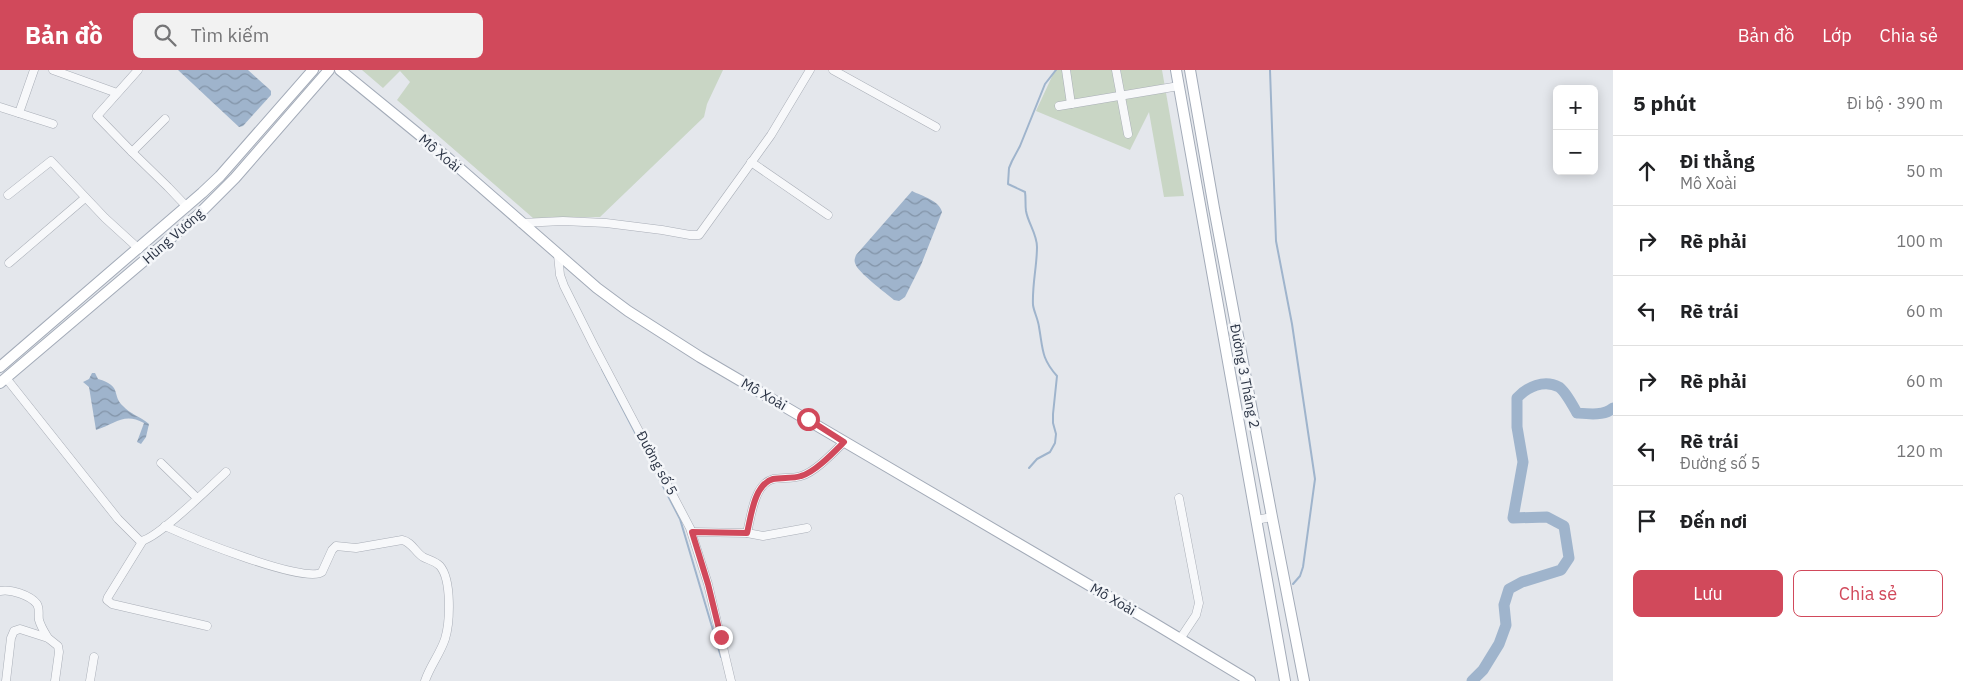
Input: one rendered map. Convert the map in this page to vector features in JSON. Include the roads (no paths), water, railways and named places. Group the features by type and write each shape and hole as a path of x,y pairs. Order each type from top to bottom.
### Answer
{"main road":[{"name":"Hùng Vương","path":"0,367 139,249 220,176 313,70"},
{"name":"Hùng Vương","path":"3,381 218,196 329,70"},
{"name":"Mô Xoài","path":"340,70 449,159 611,299 700,357 1250,681"},
{"name":"Đường 3 Tháng 2","path":"1176,70 1285,681"},
{"name":"Đường 3 Tháng 2","path":"1190,70 1214,208 1304,681"}],"street":[{"path":"19,113 34,70"},
{"path":"53,70 117,93"},
{"path":"138,70 97,116 187,207"},
{"path":"521,222 563,221 606,224 662,230 695,236 702,232 771,135 810,70"},
{"path":"833,70 936,126"},
{"path":"1066,70 1071,104"},
{"path":"1116,70 1128,134"},
{"path":"1059,106 1179,86"},
{"path":"0,107 53,124"},
{"path":"132,152 165,119"},
{"path":"8,195 51,161 85,198 139,249"},
{"path":"751,162 828,215"},
{"path":"8,263 85,198"},
{"path":"1200,209 1214,208"},
{"name":"Đường số 5","path":"558,255 560,275 564,286 692,532 708,584 731,681"},
{"path":"3,381 118,519 142,542"},
{"path":"747,533 756,499 765,482 774,479 803,476 844,442"},
{"path":"161,463 197,498"},
{"path":"206,626 112,604 107,600 142,542 165,526 226,472"},
{"path":"1179,498 1198,603 1196,615 1180,639"},
{"path":"1256,520 1272,517"},
{"path":"165,526 198,541 264,563 314,575 322,572 332,550 336,546 356,548 402,540 408,541 423,556 440,567 445,575 448,592 445,638 430,666 425,681"},
{"path":"692,532 747,533 763,536 807,528"},
{"path":"0,591 9,590 35,602 39,609 40,622 48,638"},
{"path":"6,681 12,638 14,631 20,629 48,638 56,643 59,649 55,681"},
{"path":"90,681 94,657"}],"water":[{"path":"178,70 248,70 271,91 271,95 243,126 239,127"},
{"path":"912,191 934,202 941,208 942,212 921,265 905,297 899,301 894,300 866,277 857,267 855,260 856,255"},
{"path":"92,373 95,373 98,379 114,388 120,402 126,409 149,424 146,437 141,444 137,442 144,423 137,420 120,420 96,430 89,387 83,382 89,379"}],"waterway":[{"path":"1029,468 1037,459 1050,452 1055,443 1056,434 1053,414 1057,376 1043,353 1033,305 1037,254 1036,238 1026,211 1025,192 1008,184 1009,168 1045,84 1056,70"},
{"path":"1270,70 1276,241 1292,324 1315,479 1303,567 1300,576 1293,584"},
{"path":"602,369 680,519 721,657"},
{"path":"1472,681 1483,670 1499,644 1506,625 1504,605 1509,589 1522,582 1561,570 1569,558 1564,526 1547,517 1513,518 1523,462 1517,427 1517,398 1536,385 1548,384 1562,389 1577,413 1601,413 1610,411 1613,408"}]}
